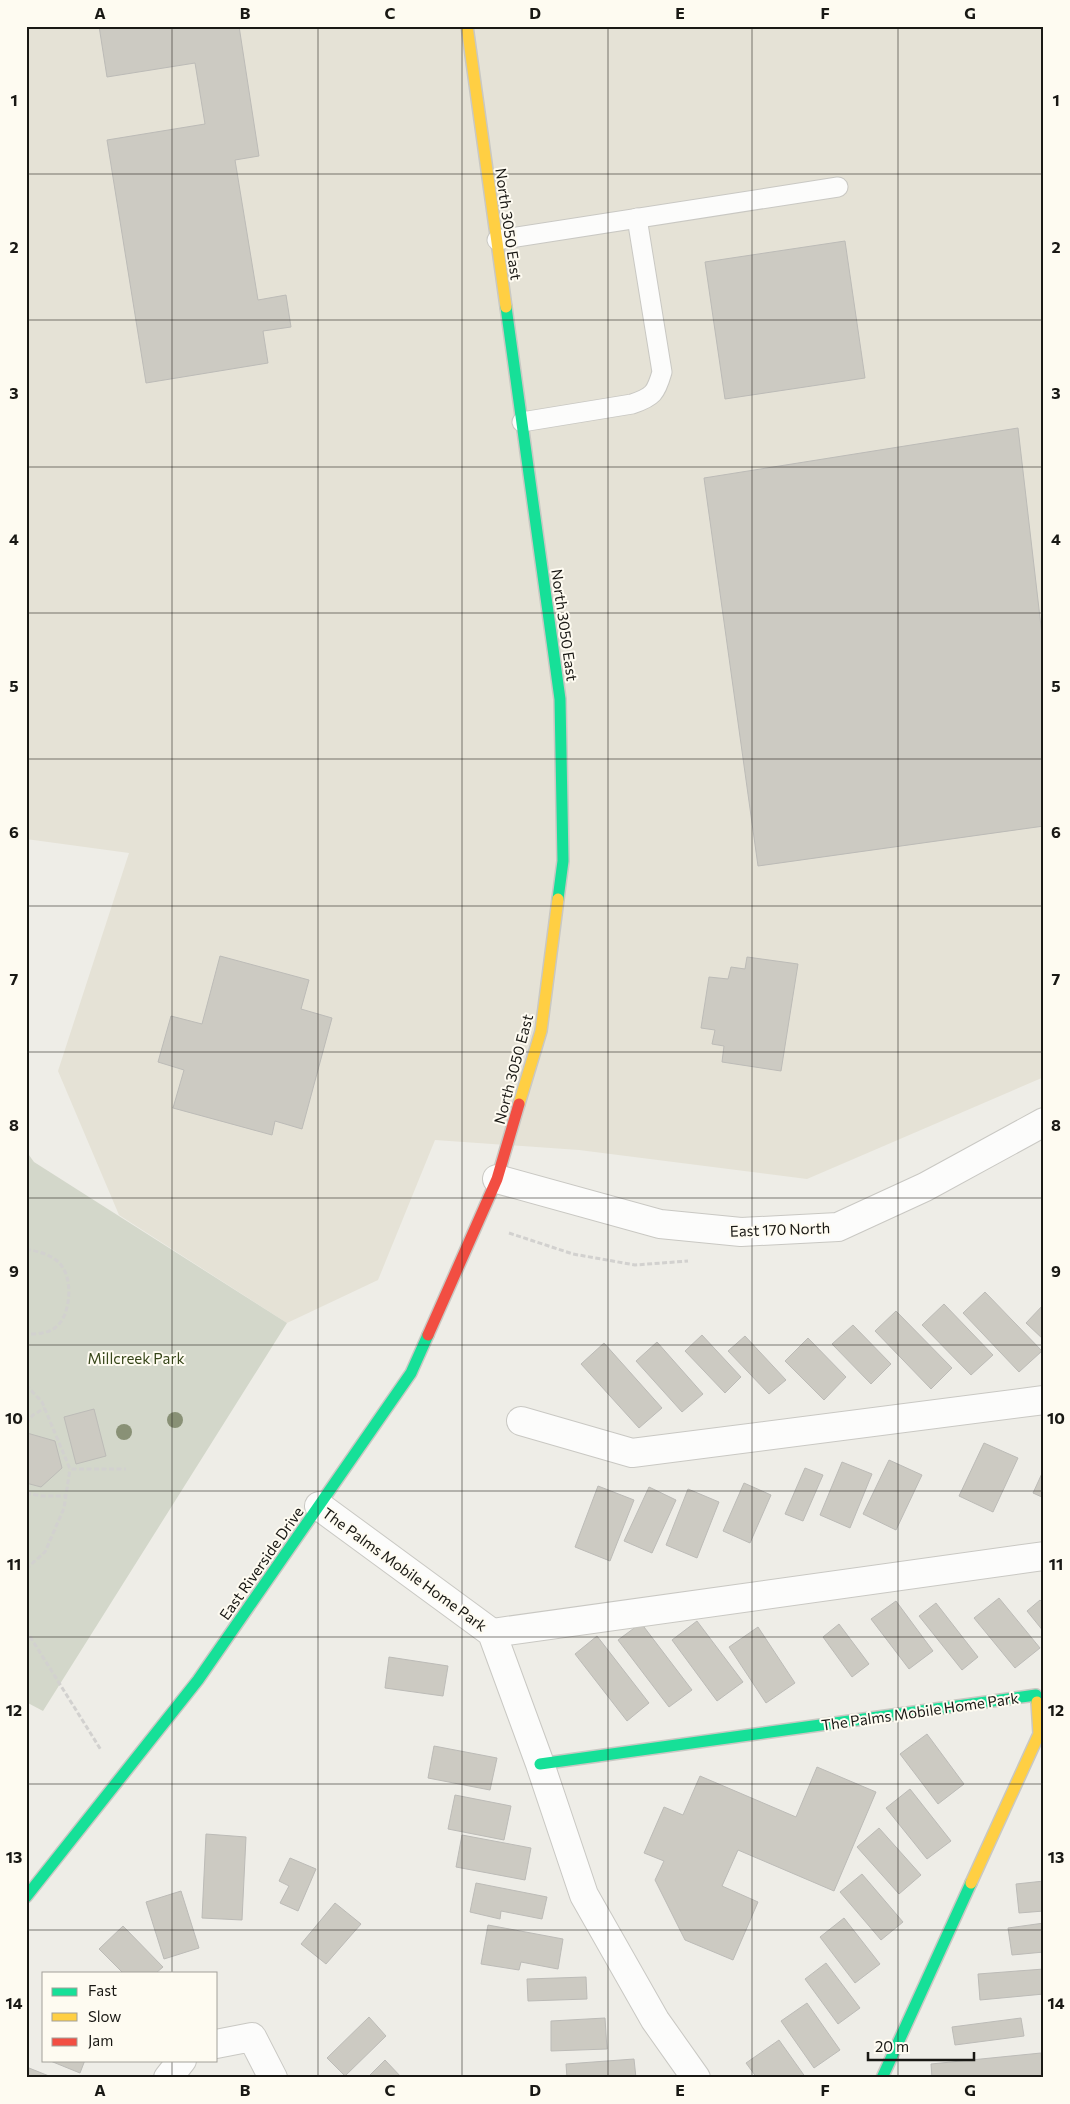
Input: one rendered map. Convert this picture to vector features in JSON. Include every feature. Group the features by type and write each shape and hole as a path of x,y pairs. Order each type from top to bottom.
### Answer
{"main road":[{"name":"North 3050 East","path":"467,26 560,698 563,861 541,1031 497,1178 478,1220"},
{"name":"East Riverside Drive","path":"26,1897 198,1680 411,1373 478,1220"},
{"name":"The Palms Mobile Home Park","path":"540,1764 1036,1695 1039,1734 882,2078"}],"street":[{"name":"East 170 North","path":"497,1178 660,1224 741,1232 838,1227 925,1187 1044,1122"},
{"path":"521,1421 632,1453 1044,1400"},
{"name":"The Palms Mobile Home Park","path":"319,1506 492,1633 540,1764 584,1894 654,2020 696,2078"},
{"name":"The Palms Mobile Home Park","path":"492,1633 1044,1556"},
{"path":"218,2044 252,2037 273,2078"},
{"path":"168,2078 180,2062"}],"lane":[{"path":"497,240 838,187"},
{"path":"522,422 632,404 648,398 657,389 662,372 637,218"}],"path":[{"path":"26,1248 46,1254 61,1265 68,1282 68,1302 64,1316 56,1327 41,1334 26,1334"},
{"path":"26,1385 42,1402 70,1470 64,1508 45,1552 26,1568"},
{"path":"26,1423 33,1415 45,1408"},
{"path":"70,1470 126,1469"},
{"path":"26,1493 42,1496 65,1496"},
{"path":"26,1630 119,1780"}],"shaded area":[{"path":"26,26 1044,26 1044,1077 807,1179 579,1150 435,1140 378,1280 287,1323 119,1215 58,1071 129,853 26,839"}],"green space":[{"name":"Millcreek Park","path":"26,1151 34,1162 287,1323 43,1711 26,1702"}],"building":[{"path":"99,26 239,26 259,156 235,160 258,300 286,295 291,327 263,331 268,363 146,383 107,140 205,124 195,63 107,77"},
{"path":"845,241 865,378 725,399 705,262"},
{"path":"1018,428 1044,652 1044,826 758,866 704,478"},
{"path":"220,956 309,980 301,1009 332,1018 302,1129 275,1121 272,1135 173,1108 184,1070 158,1062 171,1016 202,1024"},
{"path":"747,957 798,964 781,1071 722,1062 724,1046 712,1044 715,1030 701,1028 709,977 728,979 731,967 745,969"},
{"path":"985,1292 1042,1351 1019,1372 963,1313"},
{"path":"944,1304 993,1355 971,1375 922,1325"},
{"path":"1044,1304 1044,1340 1026,1323"},
{"path":"896,1311 952,1368 931,1389 875,1331"},
{"path":"853,1325 891,1364 871,1384 832,1344"},
{"path":"702,1335 741,1377 725,1393 685,1351"},
{"path":"745,1336 786,1380 769,1394 728,1351"},
{"path":"808,1338 846,1377 824,1400 785,1361"},
{"path":"657,1342 703,1394 682,1412 636,1361"},
{"path":"604,1343 662,1408 639,1428 581,1364"},
{"path":"94,1409 106,1456 76,1464 64,1417"},
{"path":"27,1433 55,1441 62,1468 41,1487 26,1483"},
{"path":"984,1443 1018,1458 993,1512 959,1496"},
{"path":"889,1460 922,1475 896,1530 863,1514"},
{"path":"842,1462 872,1474 850,1528 820,1515"},
{"path":"805,1468 823,1475 803,1521 785,1514"},
{"path":"1044,1469 1044,1498 1033,1493"},
{"path":"744,1483 771,1495 750,1543 723,1531"},
{"path":"598,1486 634,1500 610,1561 575,1547"},
{"path":"649,1487 676,1500 652,1553 624,1541"},
{"path":"688,1489 719,1502 697,1558 666,1545"},
{"path":"999,1598 1040,1648 1015,1668 974,1618"},
{"path":"1040,1600 1044,1604 1044,1632 1027,1611"},
{"path":"896,1601 933,1651 909,1669 871,1619"},
{"path":"936,1603 978,1657 962,1670 919,1616"},
{"path":"697,1621 743,1682 717,1701 672,1640"},
{"path":"641,1623 692,1690 669,1707 618,1640"},
{"path":"839,1624 869,1664 852,1677 823,1637"},
{"path":"758,1627 795,1683 766,1703 729,1647"},
{"path":"597,1636 649,1703 627,1721 575,1654"},
{"path":"389,1657 448,1666 443,1696 385,1688"},
{"path":"927,1734 964,1784 938,1804 900,1754"},
{"path":"434,1746 497,1758 490,1790 428,1778"},
{"path":"817,1767 876,1792 834,1891 738,1850 722,1886 758,1902 733,1960 685,1940 655,1880 664,1861 644,1853 664,1807 683,1815 700,1776 796,1817"},
{"path":"910,1789 951,1841 927,1859 886,1808"},
{"path":"455,1795 511,1806 504,1840 448,1829"},
{"path":"879,1828 921,1875 899,1894 857,1847"},
{"path":"206,1834 246,1837 242,1920 202,1918"},
{"path":"462,1835 531,1848 525,1880 456,1867"},
{"path":"290,1858 316,1869 298,1911 280,1903 289,1886 279,1881"},
{"path":"862,1874 903,1922 881,1940 840,1892"},
{"path":"1044,1881 1044,1911 1019,1913 1016,1884"},
{"path":"476,1883 547,1897 542,1919 501,1911 500,1919 470,1912"},
{"path":"181,1891 199,1948 164,1959 146,1902"},
{"path":"335,1903 361,1924 326,1964 301,1944"},
{"path":"844,1918 880,1964 855,1983 820,1937"},
{"path":"1044,1923 1044,1952 1012,1955 1008,1928"},
{"path":"488,1925 563,1939 558,1969 521,1962 519,1970 481,1964"},
{"path":"123,1926 163,1967 157,1972 122,1972 99,1949"},
{"path":"826,1963 860,2008 838,2024 805,1979"},
{"path":"1044,1969 1044,1994 980,2000 978,1974"},
{"path":"586,1977 587,1999 528,2001 527,1979"},
{"path":"807,2003 840,2050 814,2068 781,2021"},
{"path":"369,2017 386,2036 345,2076 327,2058"},
{"path":"605,2018 607,2049 551,2051 551,2021"},
{"path":"1021,2018 1024,2036 955,2045 952,2027"},
{"path":"779,2040 806,2078 757,2078 746,2063"},
{"path":"1041,2053 1043,2078 932,2078 931,2064"},
{"path":"634,2059 636,2078 567,2078 566,2064"},
{"path":"385,2060 402,2078 367,2078"},
{"path":"53,2062 84,2062 80,2073"},
{"path":"29,2068 54,2078 26,2078"}],"traffic: fast":[{"path":"506,307 560,699 563,861 558,899"},
{"path":"26,1897 198,1680 411,1373 428,1335"},
{"path":"540,1764 1036,1695 1037,1702"},
{"path":"882,2078 971,1883"}],"traffic: slow":[{"path":"467,26 506,307"},
{"path":"519,1104 541,1031 558,899"},
{"path":"971,1883 1039,1734 1037,1702"}],"traffic: jam":[{"path":"428,1335 497,1179 519,1104"}]}
